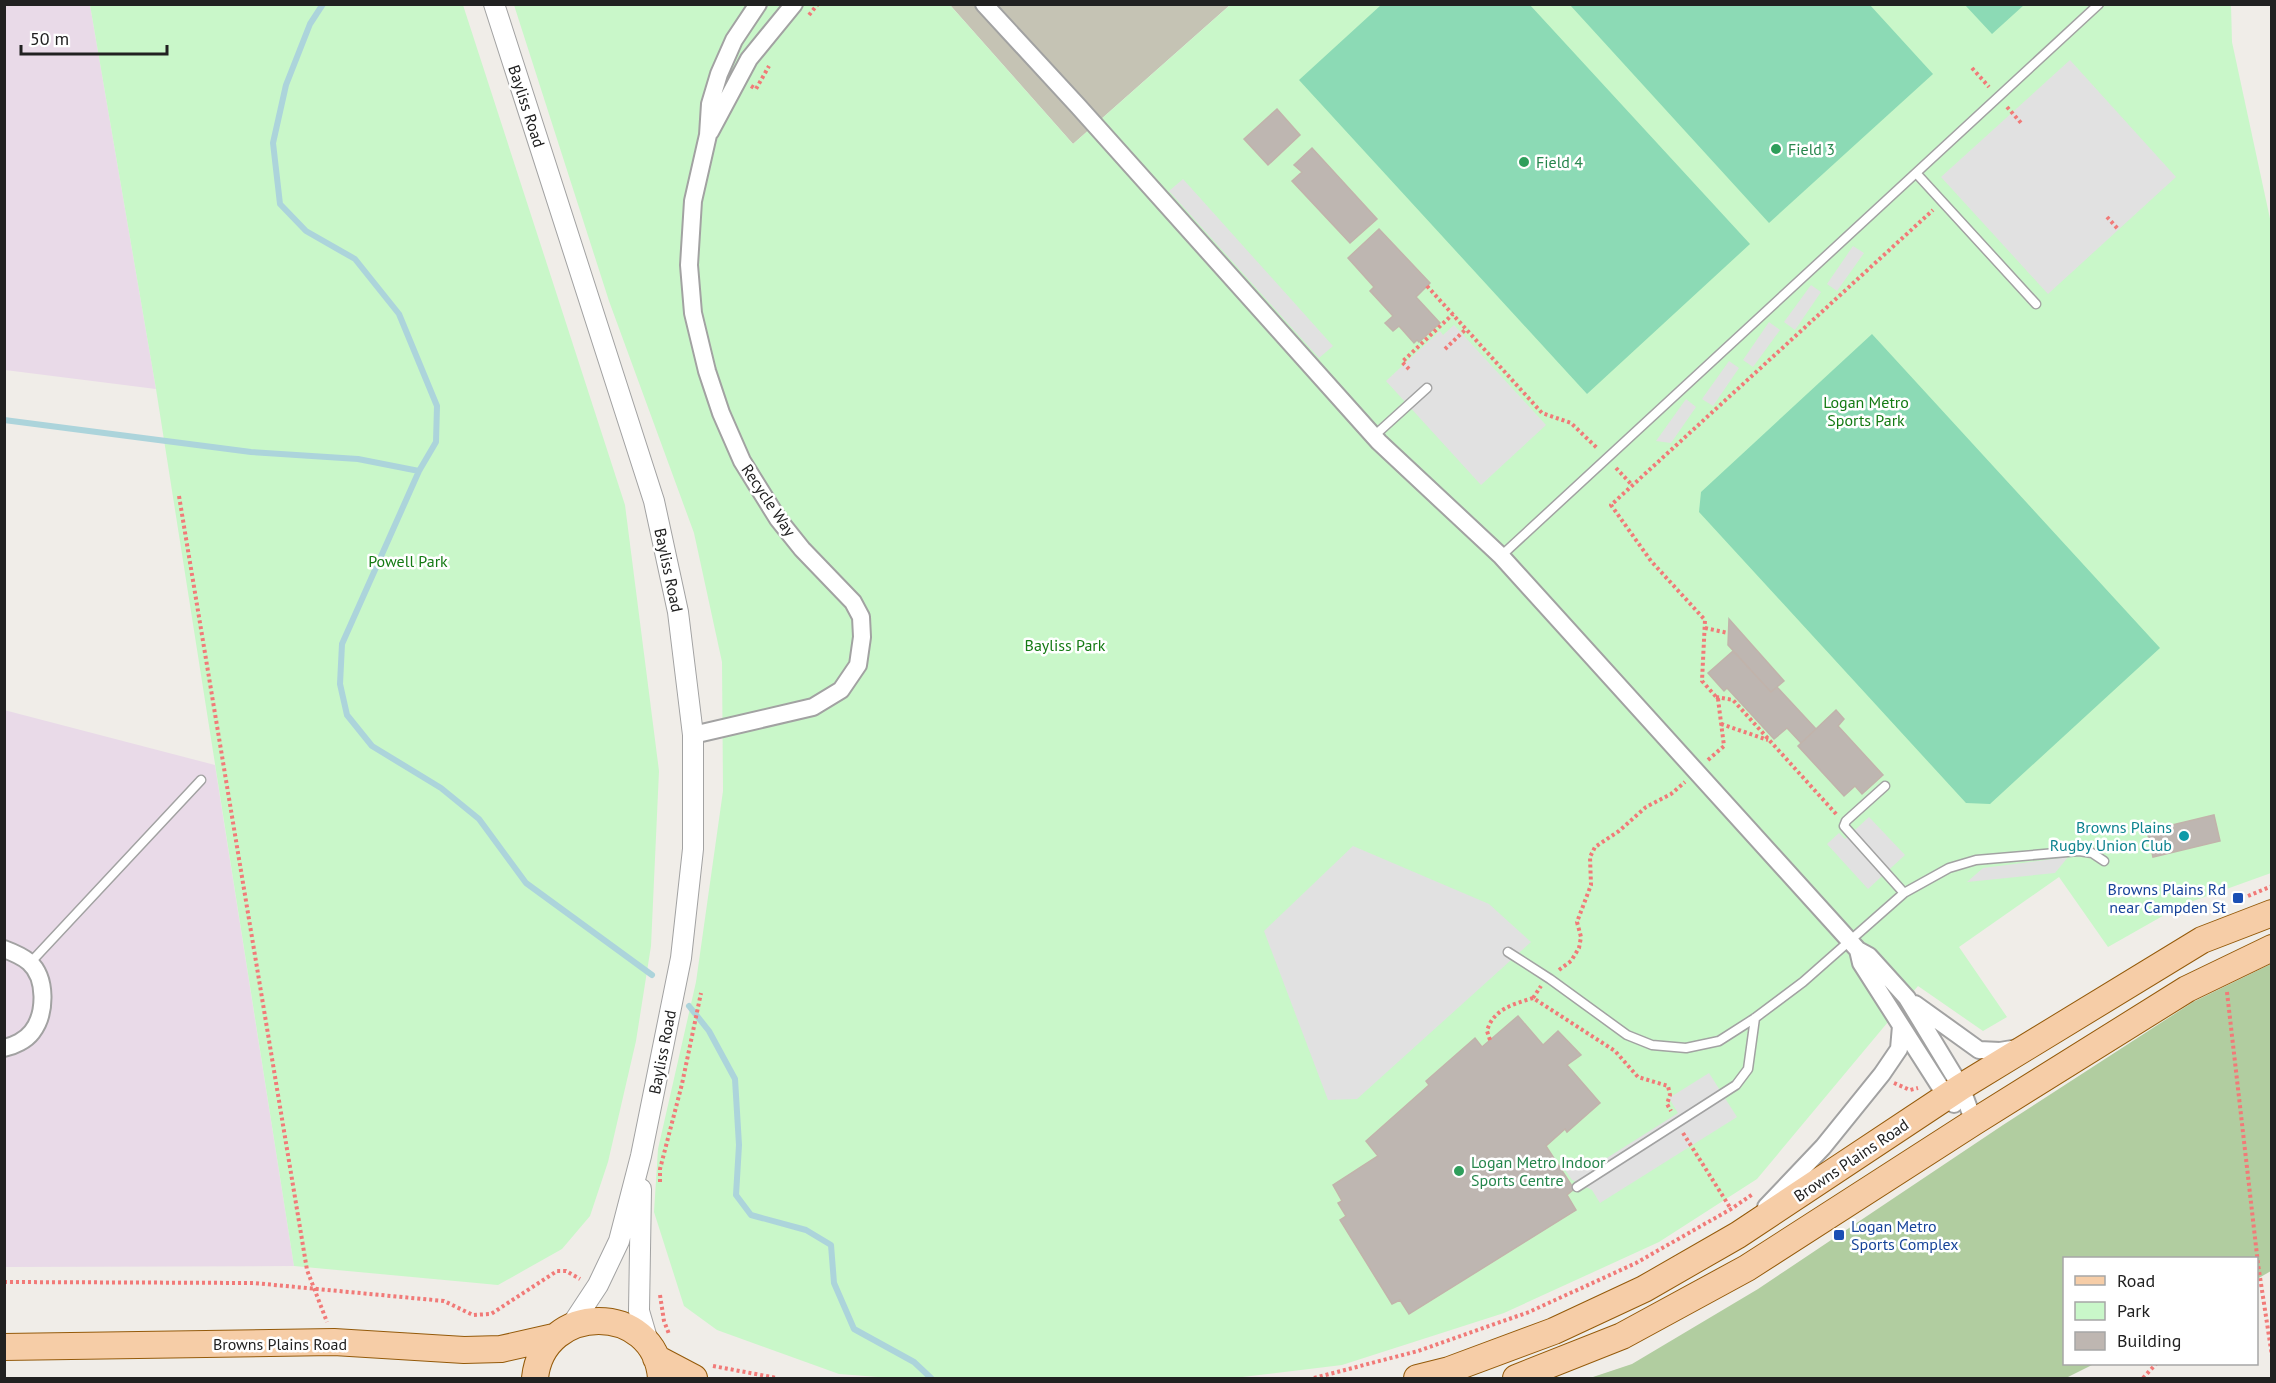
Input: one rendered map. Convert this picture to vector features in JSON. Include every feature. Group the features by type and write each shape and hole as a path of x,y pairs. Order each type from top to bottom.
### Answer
{"main road":[{"name":"Browns Plains Road","path":"1417,1378 1449,1370 1554,1331 1644,1289 1738,1235 1953,1092 2202,940 2271,913"},
{"name":"Browns Plains Road","path":"1516,1378 1622,1336 1747,1268 2187,989 2271,948"},
{"name":"Browns Plains Road","path":"4,1347 334,1342 464,1350 501,1349 592,1320 613,1322 633,1330 660,1356"},
{"path":"535,1378 542,1351 562,1331"},
{"path":"660,1356 700,1371"}],"street":[{"name":"Bayliss Road","path":"494,4 654,501 678,612 693,735 693,849 681,958 641,1156 619,1241 598,1285 562,1331"},
{"name":"Recycle Way","path":"693,735 813,707 841,690 858,665 862,638 861,617 853,602 802,549 778,519 742,461 720,413 693,313 689,265 693,201 708,135 710,104 718,74 738,32 758,4"},
{"path":"738,32 768,4"},
{"name":"Recycle Way","path":"708,135 749,59 794,4"},
{"path":"984,4 1374,436 1501,556 1853,945 1869,956 1907,998 1979,1050 2000,1051 2028,1046"},
{"path":"1853,945 1861,963 1900,1026 1974,1122"},
{"path":"4,949 30,963 38,976 43,995 40,1014 32,1033 14,1046 4,1048"},
{"path":"1907,998 1953,1092"},
{"path":"1738,1235 1822,1148 1882,1074 1899,1049 1900,1026"},
{"name":"Bayliss Road","path":"641,1156 639,1311 660,1356"}],"lane":[{"path":"1501,556 2099,4"},
{"path":"1916,173 2036,304"},
{"path":"1374,436 1426,388"},
{"path":"30,963 201,780"},
{"path":"1885,786 1844,826 1904,893"},
{"path":"1508,952 1550,979 1627,1035 1652,1046 1686,1048 1719,1041 1755,1018 1853,945 1904,893 1949,868 1976,860 2079,851 2092,853 2104,861"},
{"path":"1577,1187 1737,1085 1748,1069 1755,1018"}],"path":[{"path":"1972,68 1991,89"},
{"path":"2005,104 2022,124"},
{"path":"1705,763 1724,746 1718,699 1701,681 1705,620 1651,561 1611,505 1942,201"},
{"path":"2107,217 2118,229"},
{"path":"1427,286 1542,413 1571,423 1597,448"},
{"path":"1409,369 1402,362 1453,314"},
{"path":"1444,349 1467,329"},
{"path":"1616,467 1632,485"},
{"path":"179,496 307,1270 334,1342"},
{"path":"1705,628 1728,633"},
{"path":"1715,697 1733,700 1845,824"},
{"path":"1721,724 1768,741"},
{"path":"1558,971 1571,961 1580,948 1581,937 1577,922 1591,885 1590,857 1595,847 1619,831 1646,807 1671,794 1688,779"},
{"path":"2225,970 2256,1257"},
{"path":"1490,1040 1487,1031 1494,1016 1509,1006 1533,998 1542,986"},
{"path":"660,1192 660,1169 682,1084 701,993"},
{"path":"1533,998 1615,1051 1638,1077 1668,1086 1670,1095 1667,1104 1677,1124 1731,1209"},
{"path":"4,1282 254,1282 444,1301 473,1315 491,1314 557,1270 566,1271 581,1280 598,1285"},
{"path":"2258,1271 2271,1356"},
{"path":"639,1291 660,1294 664,1321 669,1335 660,1356"},
{"path":"2143,1378 2155,1365"},
{"path":"700,1371 717,1368 777,1378"}],"shaded area":[{"path":"5,5 90,5 156,389 5,370"},
{"path":"950,5 1230,5 1073,144"},
{"path":"2070,60 2176,177 2048,294 1941,177"},
{"path":"1183,179 1333,346 1319,358 1169,191"},
{"path":"1853,246 1864,253 1837,291 1827,284"},
{"path":"1811,285 1821,292 1795,330 1784,322"},
{"path":"1769,322 1780,330 1753,367 1743,360"},
{"path":"1454,325 1546,425 1481,485 1386,381 1440,331 1443,335"},
{"path":"1729,361 1739,368 1713,406 1702,399"},
{"path":"1686,399 1696,407 1671,443 1656,441"},
{"path":"4,710 215,765 294,1266 5,1267"},
{"path":"1869,817 1905,855 1868,889 1827,844 1839,833 1845,839"},
{"path":"1353,846 1489,904 1531,942 1357,1099 1328,1100 1264,931"},
{"path":"2068,857 2055,873 1967,882 1983,868"},
{"path":"1709,1073 1737,1117 1600,1203 1592,1190 1572,1180 1563,1167 1582,1155 1591,1168 1678,1113 1669,1098"}],"green space":[{"name":"Powell Park","path":"90,5 463,5 625,505 659,771 651,946 636,1041 608,1162 590,1216 562,1249 498,1285 294,1266 156,389"},
{"path":"514,5 950,5 1073,144 1230,5 2231,5 2232,42 2272,228 2271,873 2182,905 2108,947 2059,877 1959,947 2007,1017 1983,1031 1918,986 1757,1179 1659,1242 1504,1313 1342,1365 1234,1378 891,1378 839,1374 717,1330 684,1306 654,1212 658,1149 696,982 723,791 722,662 694,533 609,301"},
{"name":"Field 4","path":"1381,5 1530,5 1750,244 1587,394 1299,80"},
{"name":"Field 3","path":"1570,5 1870,5 1933,74 1769,223"},
{"path":"1965,5 2024,5 1992,34"},
{"name":"Logan Metro Sports Park","path":"1872,334 2160,648 1990,804 1966,803 1699,512 1701,492"},
{"path":"2271,964 2271,1271 2258,1278 2258,1257 2063,1257 2063,1365 2092,1365 2066,1378 1590,1378 1632,1364 1758,1289 2003,1125 2193,1002"}],"building":[{"path":"1277,109 1300,135 1268,165 1244,139"},
{"path":"1312,148 1377,219 1350,243 1292,181 1302,172 1294,165"},
{"path":"1379,229 1430,283 1416,297 1440,323 1419,342 1417,340 1414,343 1399,326 1393,331 1385,323 1393,316 1370,291 1374,287 1348,258"},
{"path":"1729,619 1784,681 1771,692 1728,645"},
{"path":"1733,651 1771,692 1777,687 1816,729 1801,743 1787,728 1774,739 1727,688 1724,691 1708,673"},
{"path":"1836,710 1844,719 1838,726 1883,775 1862,794 1855,786 1844,796 1798,746"},
{"name":"Browns Plains Rugby Union Club","path":"2214,815 2220,841 2153,857 2147,831"},
{"name":"Logan Metro Indoor Sports Centre","path":"1518,1016 1543,1045 1558,1031 1581,1055 1567,1065 1600,1103 1567,1132 1565,1129 1546,1146 1574,1189 1567,1195 1576,1210 1409,1314 1400,1300 1392,1304 1340,1220 1346,1216 1338,1203 1342,1201 1333,1185 1378,1156 1366,1141 1429,1085 1426,1081 1475,1038 1482,1047"}],"waterway":[{"path":"323,4 310,24 286,85 273,143 280,204 306,231 355,259 399,314 437,406 436,442 419,471 342,644 340,684 347,715 372,746 441,788 479,819 526,883 652,975"},
{"path":"4,420 251,452 358,459 419,471"},
{"path":"689,1006 709,1031 735,1079 739,1145 736,1195 751,1215 806,1230 831,1245 834,1283 854,1329 914,1362 931,1378"}],"place":[{"name":"Field 3","path":"1776,149"},
{"name":"Field 4","path":"1524,162"},
{"name":"Browns Plains Rugby Union Club","path":"2184,836"},
{"name":"Browns Plains Rd near Campden St","path":"2238,898"},
{"name":"Logan Metro Indoor Sports Centre","path":"1459,1171"},
{"name":"Logan Metro Sports Complex","path":"1839,1235"}],"park label":[{"name":"Bayliss Park","path":"1065,645"}]}
